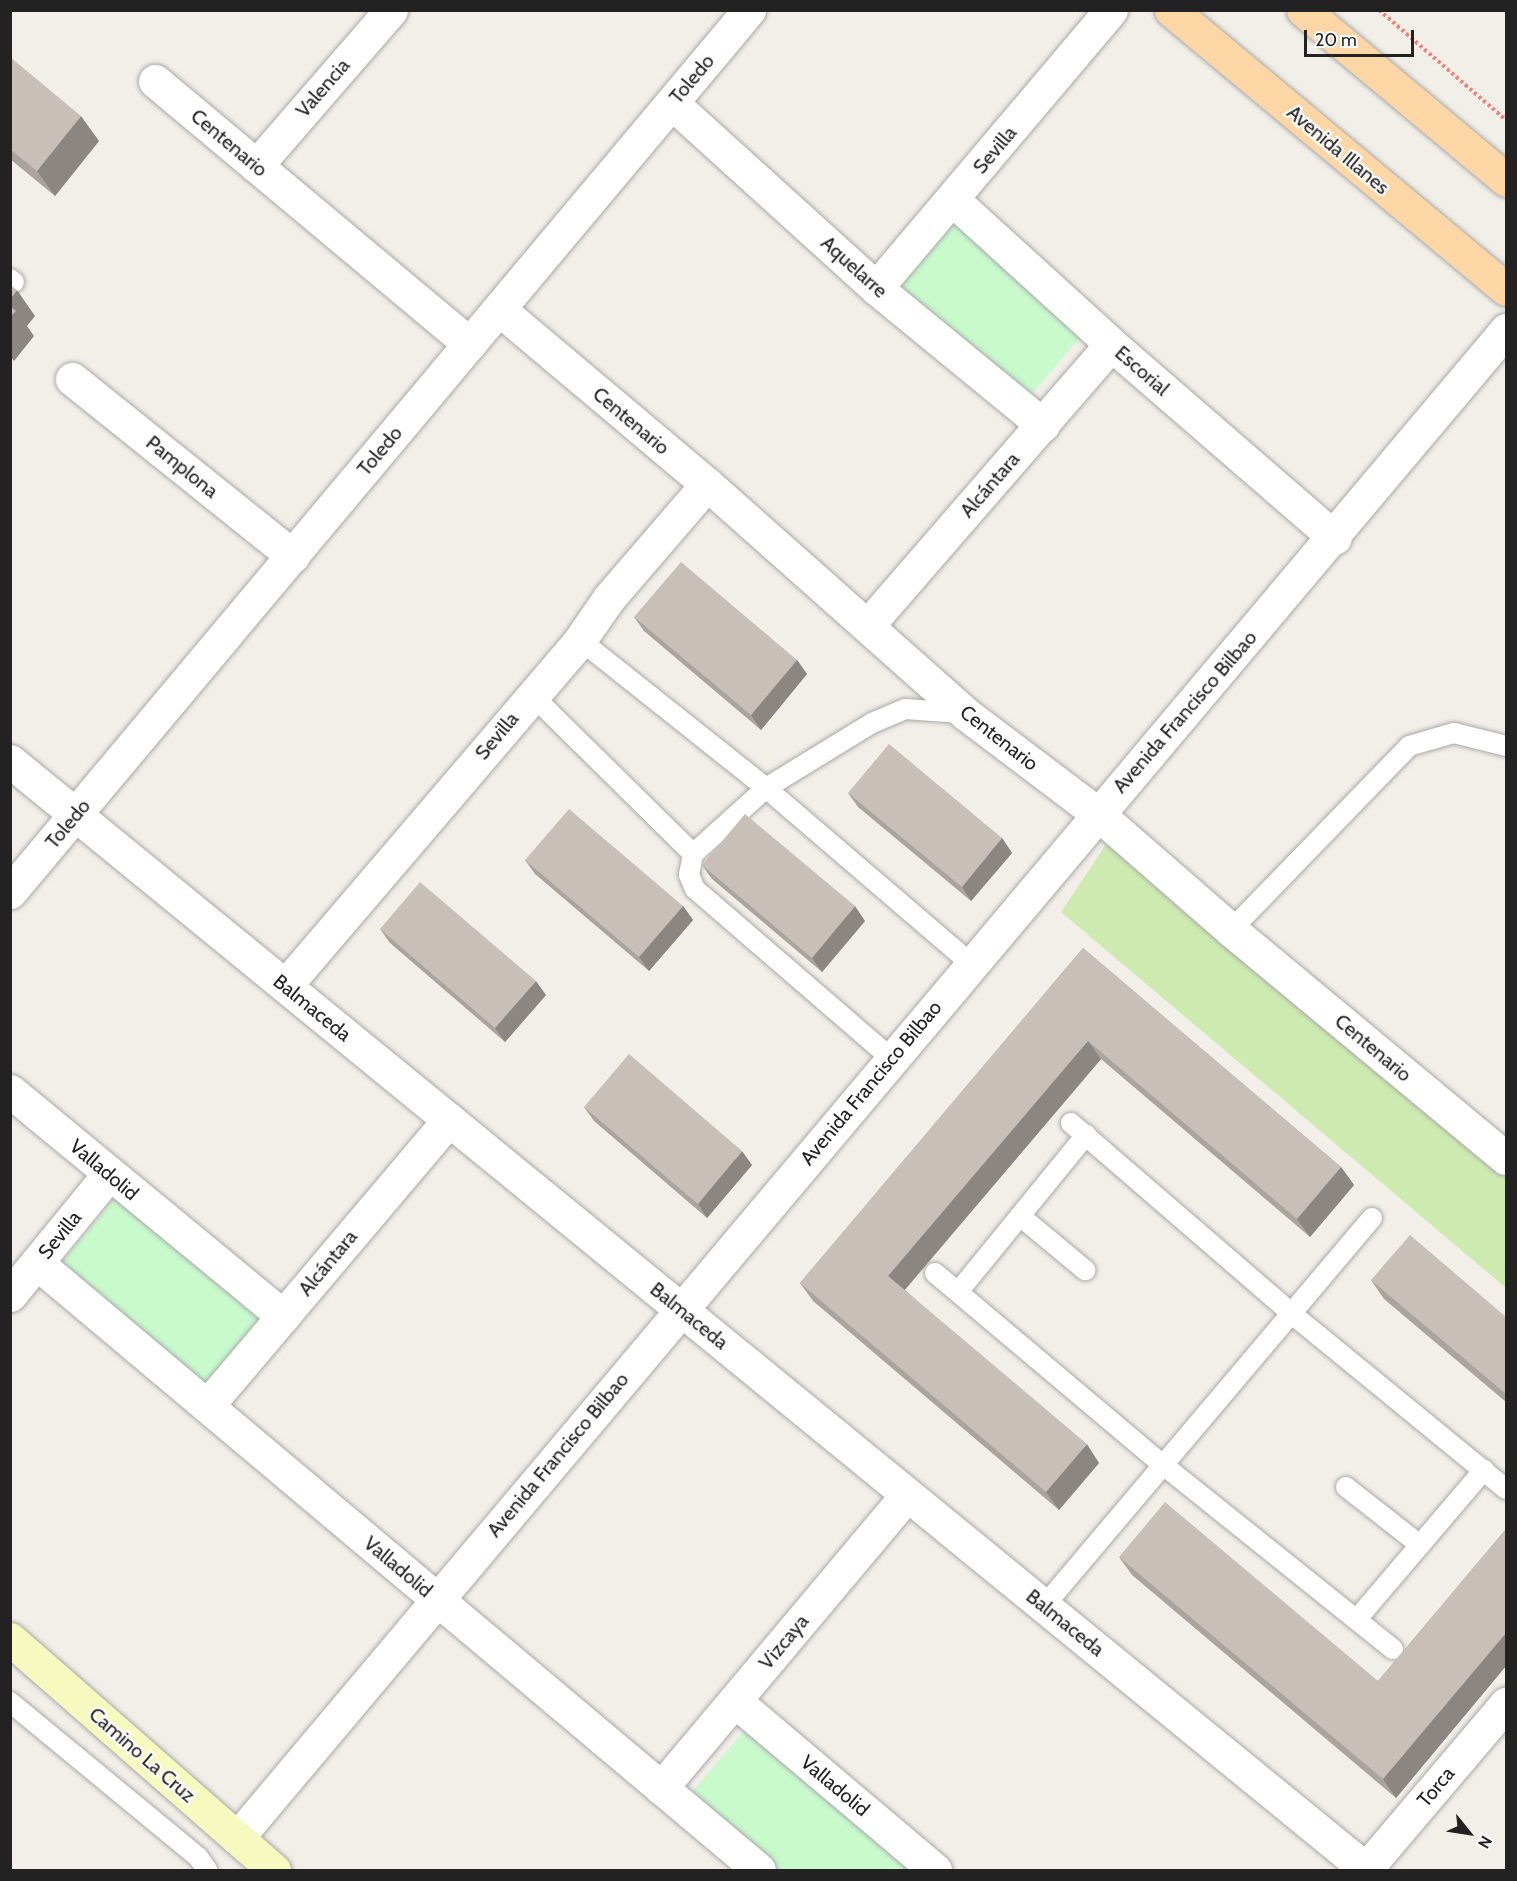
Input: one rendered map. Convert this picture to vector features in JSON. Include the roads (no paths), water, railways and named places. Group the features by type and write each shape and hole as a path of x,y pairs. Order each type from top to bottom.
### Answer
{"main road":[{"name":"Avenida Illanes","path":"1171,10 1506,289"},
{"path":"1303,10 1506,180"}],"street":[{"name":"Valencia","path":"256,166 391,10"},
{"name":"Toledo","path":"10,892 749,10"},
{"name":"Sevilla","path":"876,288 953,200 1111,10"},
{"name":"Centenario","path":"154,81 469,345"},
{"name":"Aquelarre","path":"672,103 876,288 1043,425"},
{"name":"Escorial","path":"953,200 1111,344 1335,538"},
{"name":"Centenario","path":"499,309 706,484 966,714 1098,814 1231,930 1506,1158"},
{"name":"Avenida Francisco Bilbao","path":"237,1838 971,964 1335,538 1506,330"},
{"name":"Alcántara","path":"868,626 1111,344"},
{"name":"Pamplona","path":"72,379 293,556"},
{"name":"Sevilla","path":"285,986 580,640 609,598 706,484"},
{"name":"Balmaceda","path":"10,761 1366,1870"},
{"name":"Valladolid","path":"10,1091 283,1316"},
{"name":"Alcántara","path":"207,1406 449,1120"},
{"name":"Sevilla","path":"10,1295 109,1174"},
{"name":"Valladolid","path":"37,1263 759,1870"},
{"name":"Vizcaya","path":"661,1788 907,1494"},
{"name":"Camino La Cruz","path":"10,1639 274,1870"},
{"name":"Valladolid","path":"735,1701 935,1870"},
{"name":"Torca","path":"1366,1870 1506,1704"}],"lane":[{"path":"580,640 766,788 971,964"},
{"path":"532,695 693,854"},
{"path":"892,1059 695,889 689,875 693,854 766,788 872,723 905,709 966,714"},
{"path":"1231,930 1409,746 1454,733 1506,746"},
{"path":"958,1292 1020,1216 1078,1129 1291,1313 1506,1489"},
{"path":"1020,1216 1085,1270"},
{"path":"1044,1606 1161,1464 1372,1218"},
{"path":"935,1273 1161,1464 1393,1649"},
{"path":"1357,1619 1484,1470"},
{"path":"1346,1487 1420,1545"},
{"path":"10,1702 198,1857 207,1870"}]}
